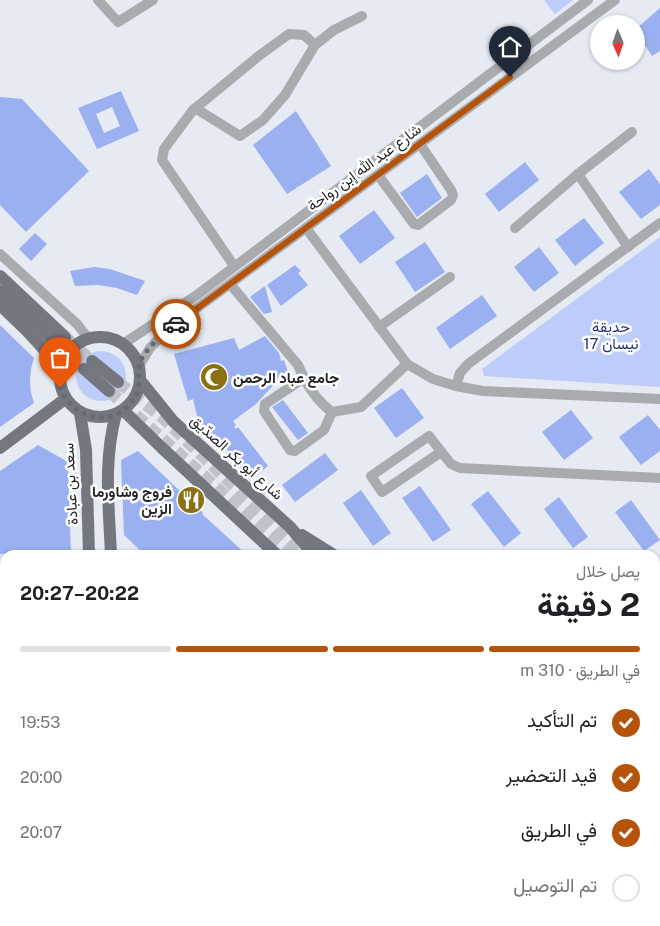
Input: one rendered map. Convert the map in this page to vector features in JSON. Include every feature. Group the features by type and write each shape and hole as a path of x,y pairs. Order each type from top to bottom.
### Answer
{"main road":[{"path":"0,276 62,341 0,291"},
{"path":"2,312 50,356 59,375"},
{"path":"111,550 107,470 110,438 120,412 135,397 140,380 139,366 130,350 123,344 112,338 88,338 70,349 64,357 59,375 60,388 65,400 80,413 92,417 104,418 120,412"},
{"path":"88,365 114,387"},
{"name":"شارع أبو بكر الصدّيق","path":"140,380 173,421 290,527 310,550"},
{"path":"0,447 65,400"},
{"path":"120,412 272,550"},
{"name":"سعد بن عبادة","path":"80,413 86,450 89,550"},
{"path":"290,527 326,550"}],"street":[{"path":"98,0 118,22 153,0"},
{"name":"شارع عبد الله إبن رواحة","path":"123,344 197,295 588,0"},
{"name":"شارع عبد الله إبن رواحة","path":"139,366 150,348 166,331 615,0"},
{"path":"194,108 240,136 263,120 285,95 315,45 334,30 362,16"},
{"path":"234,266 162,160 164,149 194,108 289,34 304,35 315,45"},
{"path":"515,228 578,174 632,132"},
{"path":"378,175 414,224 418,225 451,200 453,195 420,144"},
{"path":"578,174 628,247"},
{"path":"456,386 460,373 468,364 660,223"},
{"path":"306,228 407,364 433,379 456,386 483,390 660,399"},
{"path":"0,254 77,324 88,338"},
{"path":"379,327 450,277"},
{"path":"230,284 298,365 304,378 326,408 332,412 361,407 407,364"},
{"path":"304,378 264,404 264,411 290,450 295,451 324,430 332,412"},
{"path":"441,452 382,492 371,476 429,436 451,464 460,468 660,478"}],"green space":[{"path":"544,0 573,0 555,14"},
{"name":"حديقة 17 نيسان","path":"660,237 660,387 484,376 482,369"},
{"path":"96,351 106,351 119,358 126,371 126,381 119,394 106,401 96,401 87,397 80,390 76,381 76,371 80,362 87,355"}],"building":[{"path":"660,8 660,51 652,56 645,46 645,21"},
{"path":"121,91 139,131 97,149 78,108","holes":["112,107 120,126 104,133 96,114"]},
{"path":"0,97 22,99 89,171 26,232 0,205"},
{"path":"296,111 331,166 287,194 253,145"},
{"path":"525,162 539,180 499,212 485,194"},
{"path":"649,169 660,184 660,205 641,219 619,192"},
{"path":"427,174 442,198 417,217 400,193"},
{"path":"374,210 395,238 360,264 339,236"},
{"path":"584,218 604,243 575,266 555,240"},
{"path":"35,233 47,244 31,261 19,249"},
{"path":"425,242 445,272 415,292 395,262"},
{"path":"539,247 559,273 534,292 514,267"},
{"path":"295,265 301,271 298,273 308,285 281,306 267,285"},
{"path":"94,267 110,269 145,281 137,295 117,288 98,285 75,286 70,271"},
{"path":"265,286 272,312 264,314 250,297"},
{"path":"482,295 497,316 450,349 436,328"},
{"path":"0,325 34,358 30,381 34,403 0,427"},
{"name":"جامع عباد الرحمن","path":"265,336 279,353 281,361 284,360 288,372 280,375 280,378 256,404 233,421 236,425 234,427 236,429 238,427 268,466 250,480 215,434 206,440 202,436 193,399 188,401 174,354 234,338 239,350"},
{"path":"402,388 424,418 396,438 374,408"},
{"path":"283,400 308,433 298,440 272,407"},
{"path":"571,410 593,438 564,460 542,432"},
{"path":"648,415 660,430 660,451 641,465 619,437"},
{"path":"38,445 68,462 71,550 0,550 0,471"},
{"path":"138,451 242,550 140,550 124,535 121,460"},
{"path":"325,453 338,470 295,502 282,485"},
{"path":"420,486 451,530 433,542 402,498"},
{"path":"361,490 391,533 373,546 343,503"},
{"path":"488,491 521,533 504,547 471,504"},
{"path":"559,497 588,537 573,548 544,509"},
{"path":"631,500 660,540 643,550 615,512"}],"tunnel":[{"path":"65,337 92,361"},
{"path":"58,345 84,369"},
{"path":"118,382 163,418 300,550"},
{"path":"109,391 286,550"}],"way so far":[{"path":"60,388 65,400 80,413 104,418 116,414 132,402 138,392 140,380 139,366 143,358 166,331 176,324"}],"place":[{"name":"جامع عباد الرحمن","path":"214,377"},
{"name":"فروج وشاورما الزين","path":"191,500"}],"route":[{"path":"176,324 510,77"}]}
